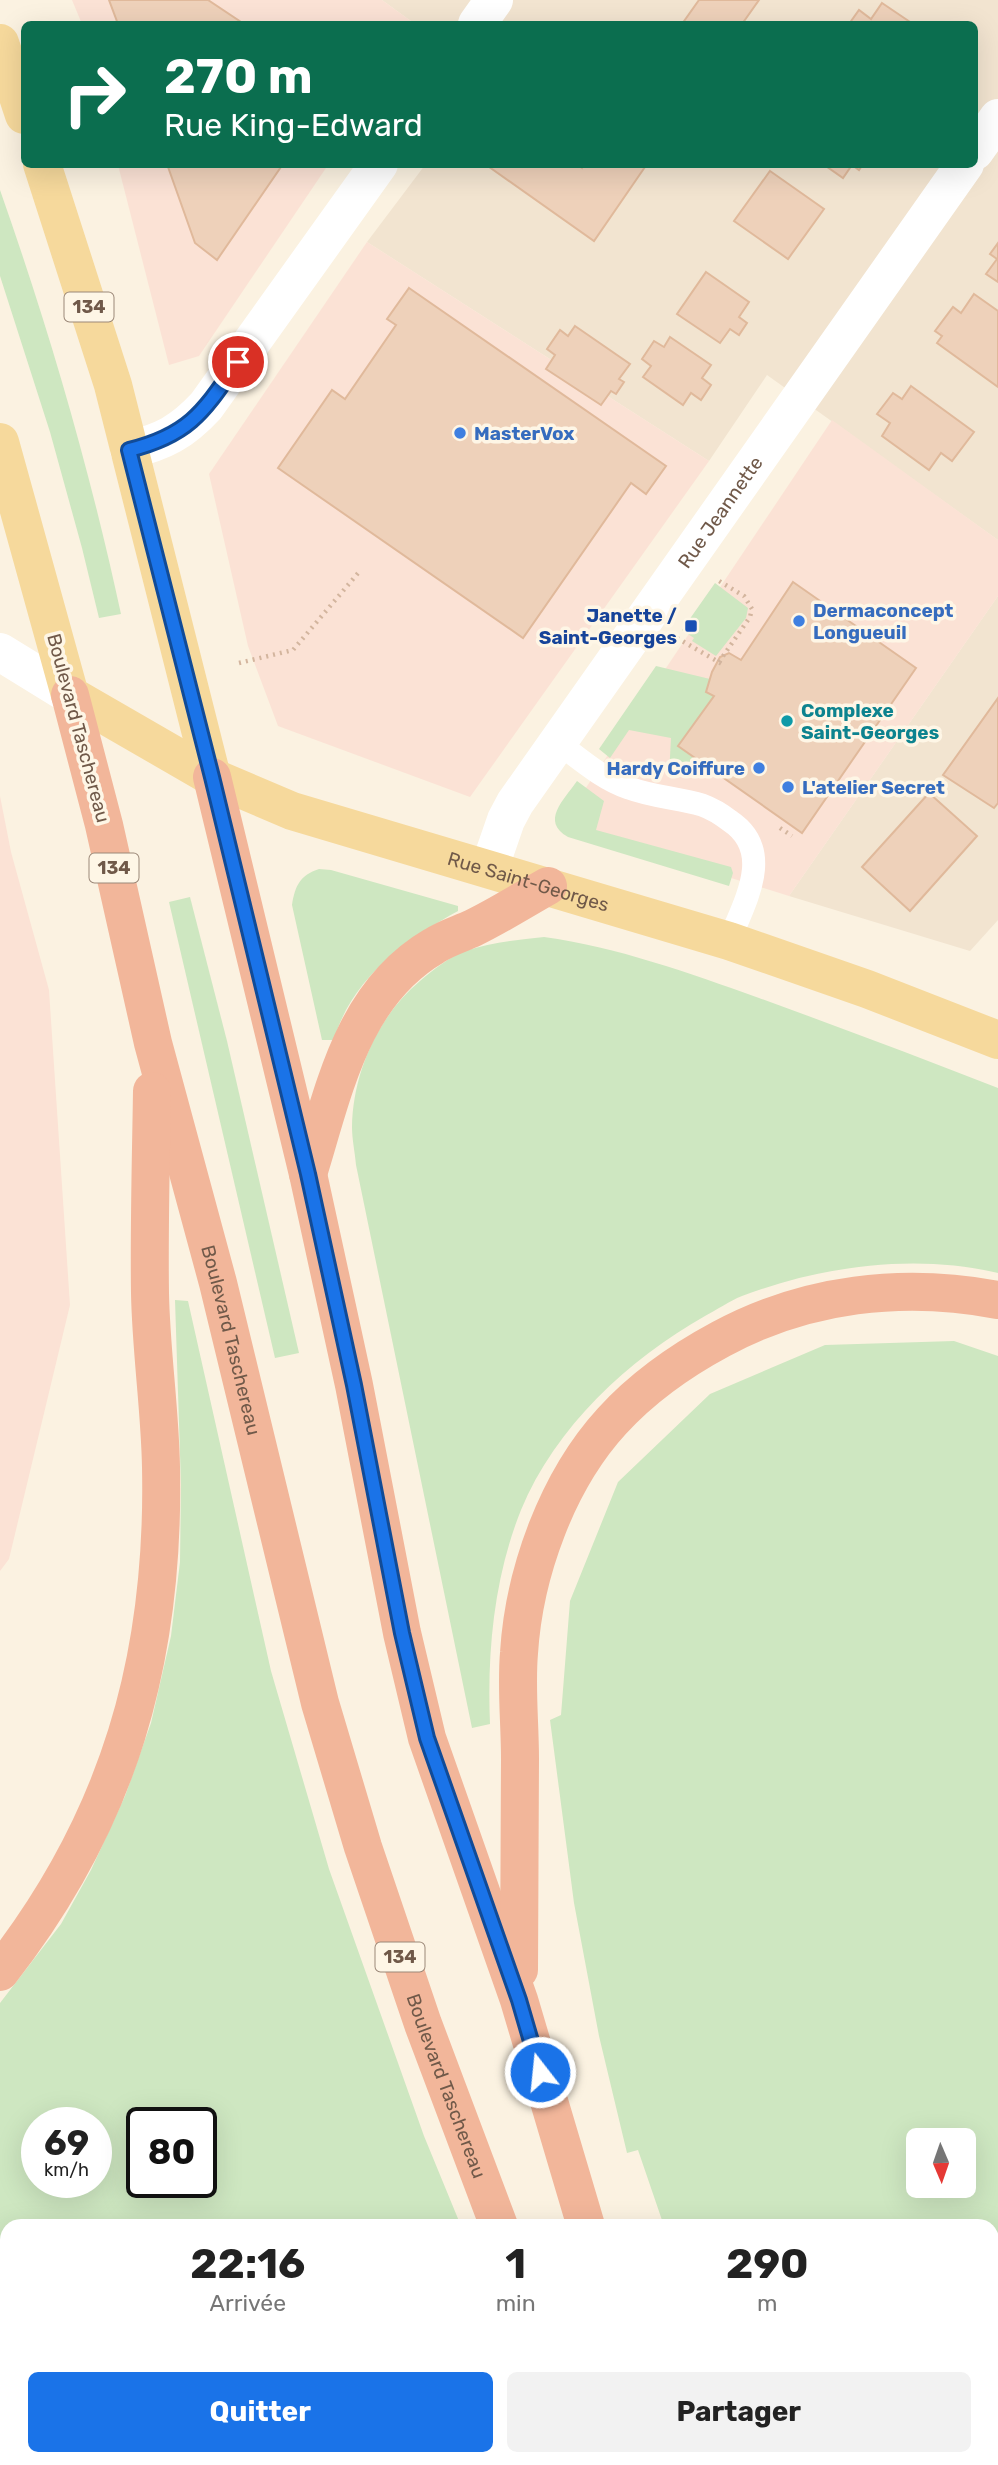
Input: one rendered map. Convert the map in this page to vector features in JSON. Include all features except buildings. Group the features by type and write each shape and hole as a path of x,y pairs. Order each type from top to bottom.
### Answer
{"highway":[{"name":"Boulevard Taschereau","path":"70,695 104,825 153,1043 221,1295 305,1644 337,1762 426,2035 496,2217"},
{"name":"134","path":"212,777 308,1174 354,1385 402,1633 427,1738 519,2000 584,2219"},
{"path":"308,1174 345,1056 365,1014 381,991 432,946 474,927 548,887"},
{"path":"0,1972 57,1891 89,1835 132,1717 152,1624 159,1551 161,1469 150,1294 153,1043"},
{"path":"519,2000 520,1730 517,1686 523,1616 531,1577 545,1534 570,1481 589,1451 610,1423 657,1379 716,1341 777,1313 852,1295 891,1291 963,1293 998,1300"}],"main road":[{"path":"0,43 21,106"},
{"name":"134","path":"43,168 94,322 212,777"},
{"name":"Boulevard Taschereau","path":"0,442 70,695"},
{"name":"Rue Saint-Georges","path":"70,695 212,777 292,811 729,942 842,980 998,1040"}],"street":[{"path":"479,21 494,0"},
{"path":"978,147 998,118"},
{"path":"129,450 175,435 206,406 376,168"},
{"name":"Rue Jeannette","path":"489,869 506,820 515,803 962,168"},
{"path":"0,652 70,695"}],"lane":[{"path":"557,742 612,781 642,793 715,810 740,827 749,837 755,853 754,864 747,896 729,942"}],"path":[{"path":"239,663 293,650 359,572"},
{"path":"674,636 720,663 750,617 752,609 744,596 715,578"},
{"path":"777,826 782,818"}],"shaded area":[{"path":"72,0 382,0 411,21 81,21"},
{"path":"382,0 998,0 998,540 767,375 709,461 367,242 423,168 978,168 978,21 411,21"},
{"path":"119,168 326,168 199,356 169,365"},
{"path":"367,242 709,461 470,797 278,726 248,646 209,474"},
{"path":"832,420 998,540 998,596 789,896 561,825"},
{"path":"998,596 998,920 970,951 789,896"},
{"path":"0,796 11,852 49,990 70,1305 9,1559 0,1571"}],"green space":[{"path":"0,190 67,400 121,614 99,618 50,432 0,276"},
{"path":"715,583 748,608 746,618 716,656 692,641 694,638 682,630"},
{"path":"656,666 710,679 706,692 714,696 678,746 698,760 684,776 669,775 671,738 629,730 610,758 599,749"},
{"path":"577,781 604,801 596,830 731,867 733,873 729,886 568,837 560,831 555,817 561,803"},
{"path":"319,869 331,870 458,906 458,911 400,948 367,980 342,1018 334,1040 322,1040 292,905 300,882 307,874"},
{"path":"190,897 227,1041 299,1353 275,1358 169,902"},
{"path":"544,937 599,947 679,970 998,1088 998,1273 934,1264 901,1264 836,1270 804,1277 732,1300 676,1334 622,1375 574,1423 536,1479 521,1510 504,1562 494,1615 490,1724 472,1728 356,1165 352,1132 353,1106 363,1066 380,1028 405,995 420,981 447,960 465,951 494,943"},
{"path":"175,1300 188,1301 271,1671 329,1869 424,2136 458,2219 0,2219 0,2003 61,1924 91,1870 125,1796 151,1723 171,1636 180,1562 181,1485"},
{"path":"954,1341 998,1356 998,2219 662,2219 638,2150 627,2153 599,2036 574,1903 550,1720 561,1715 570,1601 618,1482 710,1394 825,1345"}],"place":[{"name":"MasterVox","path":"460,433"},
{"name":"Dermaconcept Longueuil","path":"799,621"},
{"name":"Janette / Saint-Georges","path":"691,626"},
{"name":"Complexe Saint-Georges","path":"787,721"},
{"name":"Hardy Coiffure","path":"759,768"},
{"name":"L'atelier Secret","path":"788,787"}],"route":[{"path":"238,362 218,392 183,429 153,444 129,450 308,1174 354,1385 402,1633 427,1738 519,2000 540,2072"}]}
